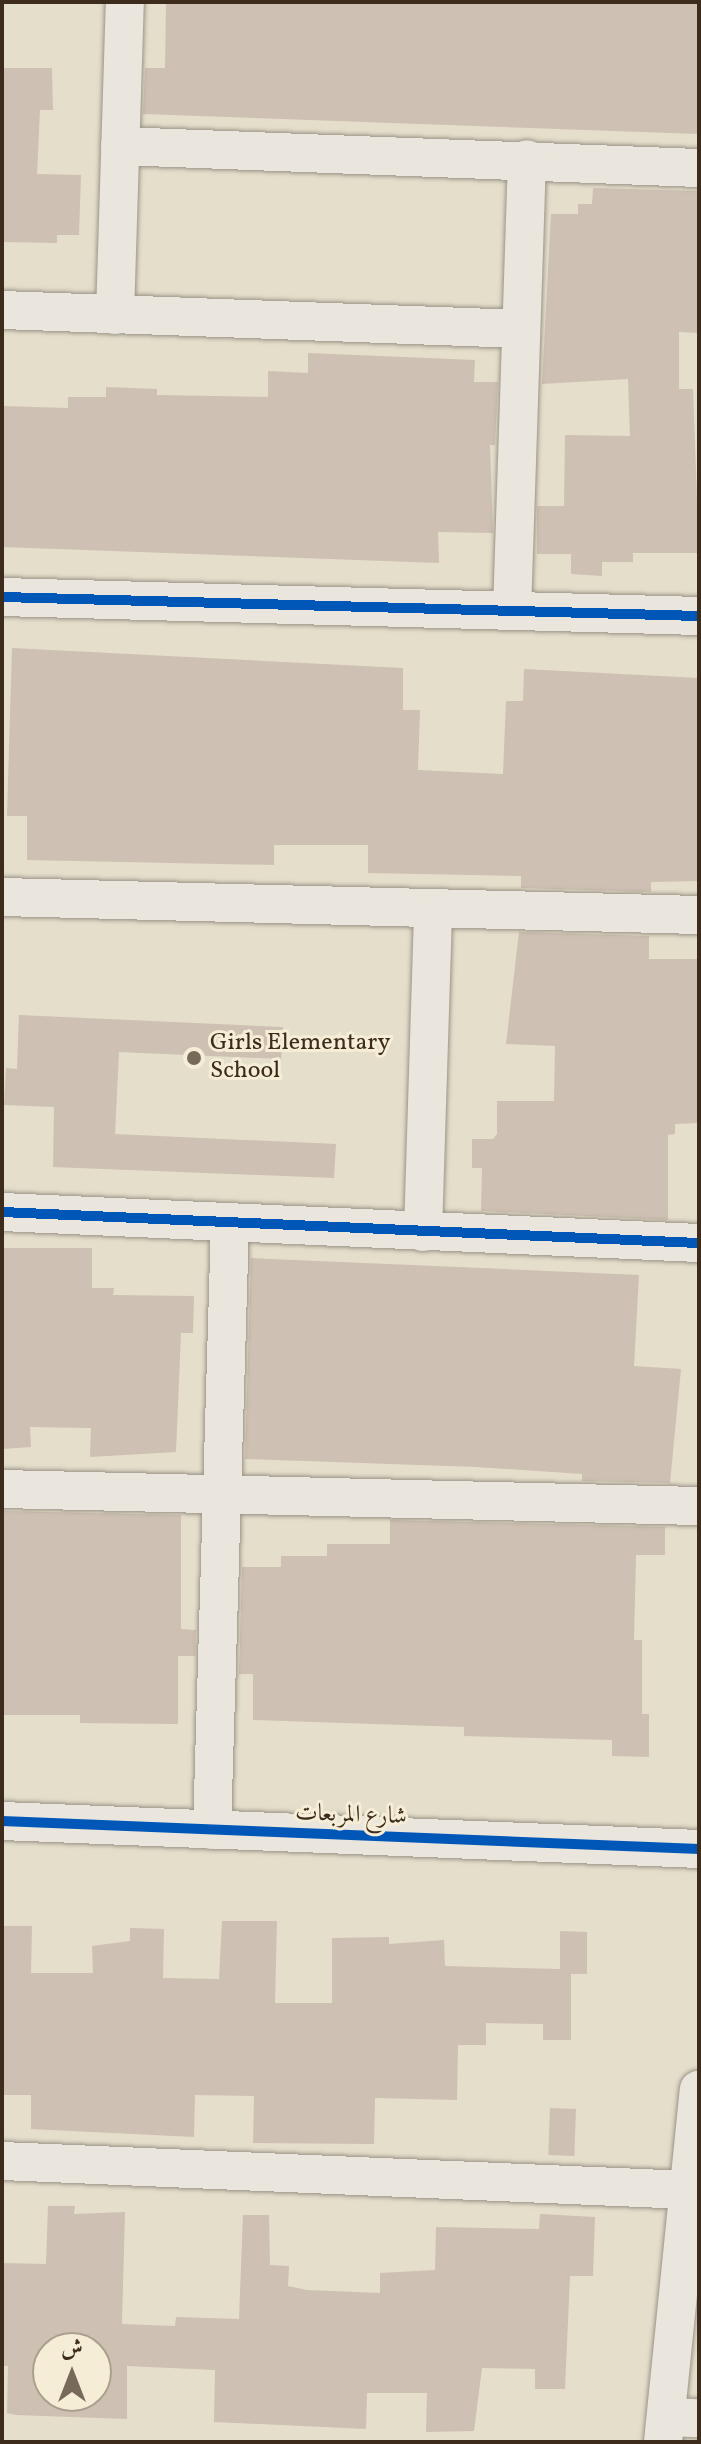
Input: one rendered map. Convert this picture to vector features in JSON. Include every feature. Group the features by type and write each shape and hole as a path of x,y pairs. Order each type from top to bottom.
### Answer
{"street":[{"path":"115,315 125,2"},
{"path":"120,146 527,159 699,168"},
{"path":"512,611 527,159"},
{"path":"2,310 521,329"},
{"path":"2,597 699,616"},
{"path":"2,897 433,912 699,915"},
{"path":"423,1232 433,912"},
{"path":"2,1212 230,1225 699,1243"},
{"path":"212,1830 230,1225"},
{"path":"2,1489 699,1506"},
{"name":"شارع المربعات","path":"2,1821 699,1849"},
{"path":"676,2426 689,2190 699,2090"},
{"path":"2,2161 689,2190"}],"building":[{"path":"166,2 699,2 699,134 143,114 145,68 165,68"},
{"path":"2,68 52,68 53,110 40,110 37,174 81,175 79,235 57,235 57,243 2,242"},
{"path":"593,188 699,191 699,333 679,332 679,389 693,389 699,553 633,553 633,562 602,562 602,576 571,574 571,554 537,554 537,506 564,506 565,435 630,436 628,379 542,384 551,214 578,214 578,204 592,204"},
{"path":"308,353 475,360 474,382 498,382 495,445 490,445 493,533 438,532 439,563 2,547 2,406 68,408 68,397 106,397 106,387 157,389 157,395 268,397 268,371 308,373"},
{"path":"12,648 403,668 403,710 420,710 418,770 503,774 506,701 523,701 524,669 699,678 699,881 651,882 651,892 521,888 521,876 368,873 368,845 274,845 274,865 27,860 27,816 7,816"},
{"path":"519,932 649,936 649,959 699,959 699,1123 675,1124 675,1134 668,1135 668,1220 481,1211 482,1168 472,1168 472,1139 493,1139 497,1134 497,1101 554,1101 555,1046 506,1044"},
{"path":"19,1015 283,1027 281,1059 119,1052 115,1134 336,1144 334,1178 53,1167 54,1107 4,1105 6,1068 17,1069"},
{"path":"3,1248 92,1248 92,1288 114,1288 113,1295 194,1296 193,1333 181,1333 176,1452 90,1457 91,1428 30,1427 31,1447 2,1449"},
{"path":"251,1258 639,1275 634,1366 681,1369 670,1483 582,1481 582,1474 476,1467 245,1459"},
{"path":"2,1511 181,1515 181,1629 196,1630 195,1656 178,1656 178,1724 80,1723 80,1715 3,1715"},
{"path":"390,1520 665,1527 665,1555 636,1555 634,1640 642,1640 642,1714 649,1714 649,1757 612,1756 612,1740 464,1736 464,1727 253,1720 253,1674 239,1674 242,1567 281,1567 281,1556 327,1556 327,1544 390,1544"},
{"path":"222,1921 277,1921 275,2003 332,2003 332,1938 389,1937 389,1944 444,1940 445,1966 560,1969 560,1931 587,1932 587,1974 571,1974 571,2040 543,2040 543,2024 486,2023 486,2045 458,2045 457,2100 375,2098 374,2144 253,2143 254,2096 195,2095 194,2137 31,2129 31,2095 2,2095 2,1926 32,1926 31,1973 93,1973 92,1946 130,1941 130,1928 164,1929 163,1978 219,1979"},
{"path":"550,2108 576,2109 574,2156 548,2155"},
{"path":"48,2206 75,2206 74,2214 125,2212 122,2324 175,2326 176,2317 239,2319 243,2215 269,2215 270,2265 289,2266 288,2286 307,2290 380,2293 380,2273 435,2270 436,2227 539,2229 540,2214 595,2217 593,2276 570,2276 565,2389 535,2389 535,2369 482,2368 474,2431 426,2432 427,2393 367,2393 366,2429 214,2422 215,2370 127,2366 127,2419 7,2413 8,2366 2,2366 2,2263 46,2264"}],"cycle path":[{"path":"2,597 699,616"},
{"path":"2,1212 699,1243"},
{"path":"2,1821 699,1849"}],"place":[{"name":"Girls Elementary School","path":"194,1058"}]}
